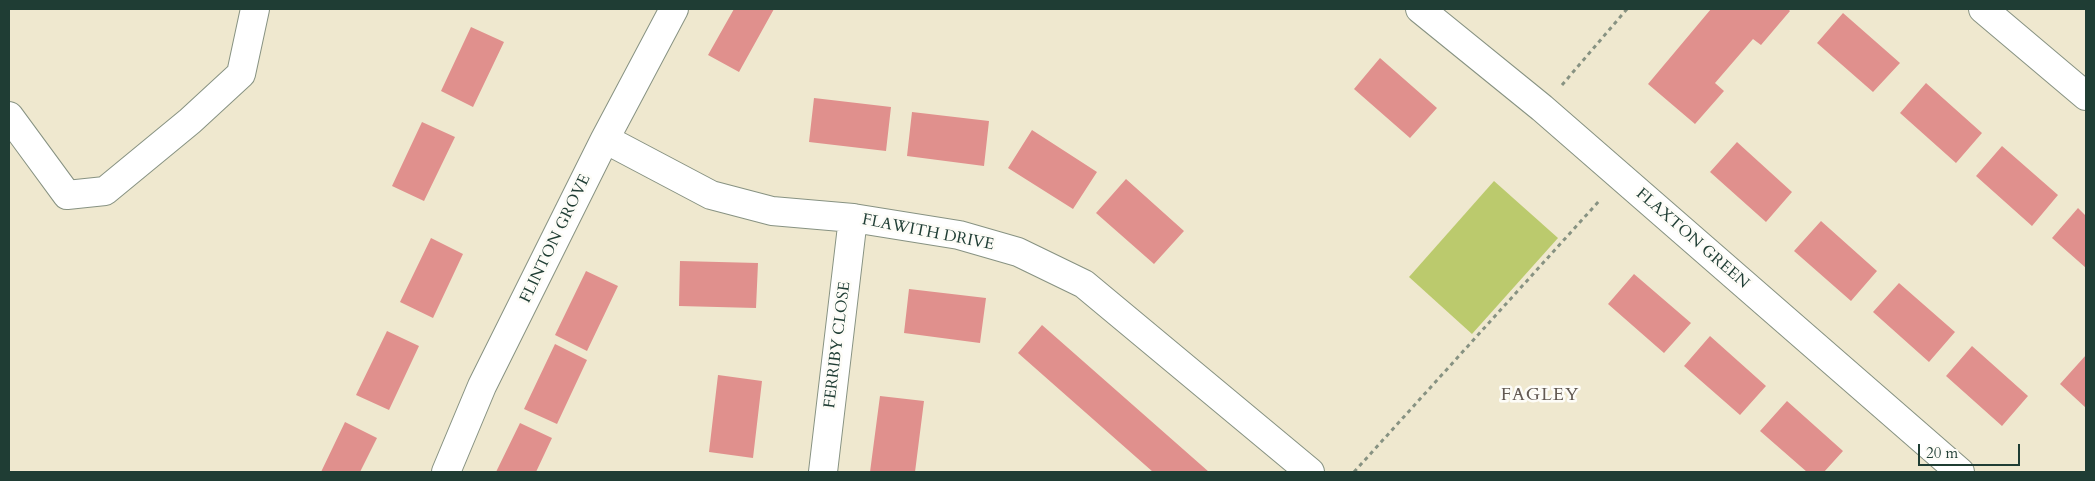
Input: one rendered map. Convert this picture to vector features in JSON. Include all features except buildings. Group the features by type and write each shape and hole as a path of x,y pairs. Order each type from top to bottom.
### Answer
{"street":[{"path":"9,116 66,195 105,191 190,122 241,74 255,9"},
{"name":"FLINTON GROVE","path":"446,472 482,386 605,139 674,9"},
{"name":"FLAXTON GREEN","path":"1420,9 1542,108 1960,472"},
{"path":"1983,9 2086,96"},
{"name":"FLAWITH DRIVE","path":"605,139 711,195 772,211 853,218 959,235 1018,252 1084,284 1310,472"},
{"name":"FERRIBY CLOSE","path":"823,472 853,218"}],"path":[{"path":"1542,108 1627,9"},
{"path":"1354,472 1620,177"}],"green space":[{"path":"1494,181 1558,238 1472,334 1409,277"}],"district":[{"name":"FAGLEY","path":"1540,396"}]}
